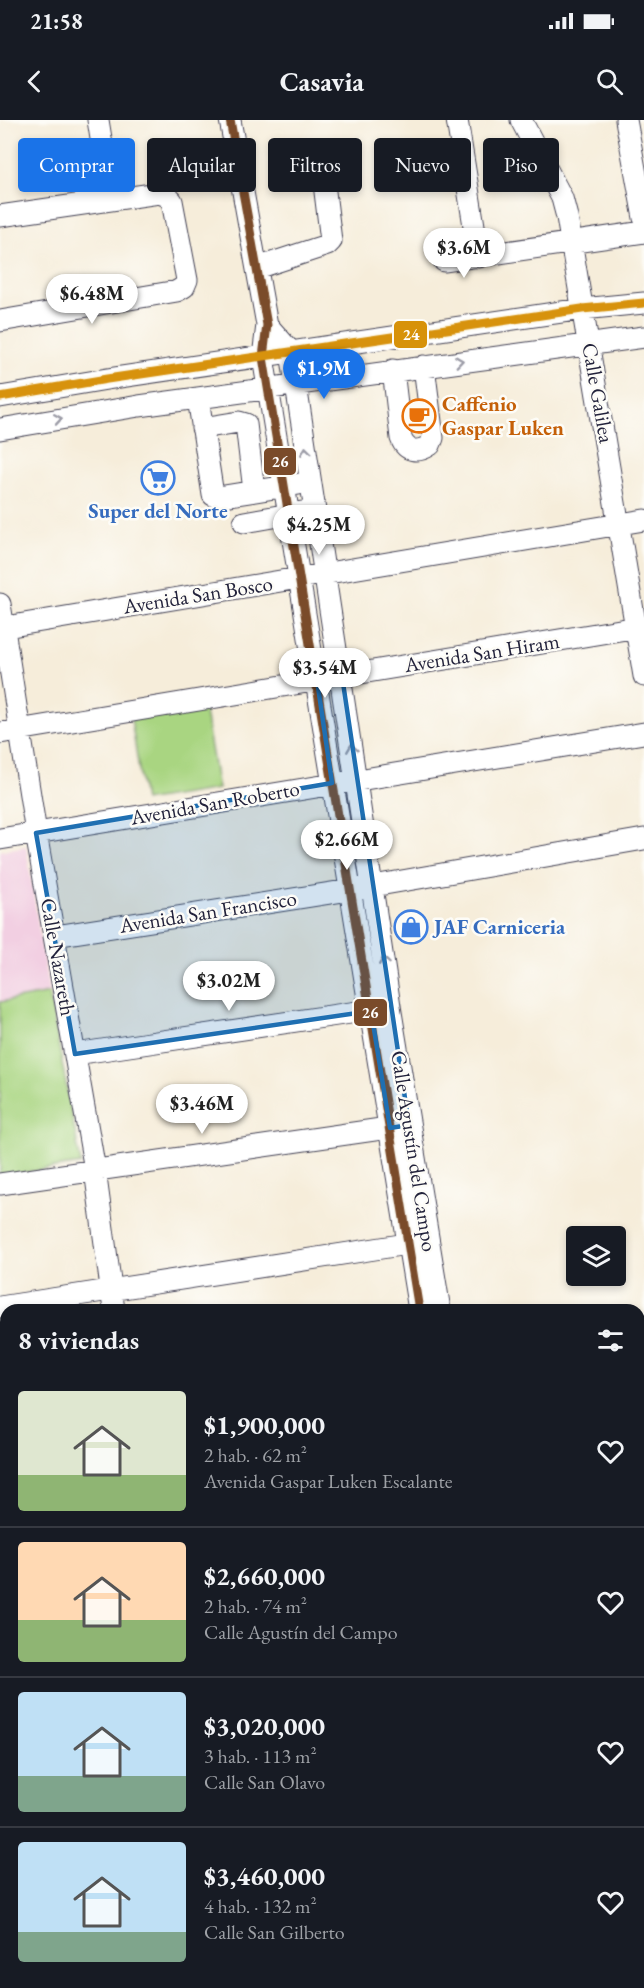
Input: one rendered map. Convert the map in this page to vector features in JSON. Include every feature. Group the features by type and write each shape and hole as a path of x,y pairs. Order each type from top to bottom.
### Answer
{"street":[{"path":"98,120 111,200"},
{"name":"Calle Agustín del Campo","path":"230,120 267,325 263,357 350,890 381,1009 400,1126 429,1240 439,1304"},
{"path":"457,120 479,257"},
{"name":"Calle Galilea","path":"521,120 562,198 572,242 582,309 640,627 644,676"},
{"path":"626,120 644,218"},
{"path":"257,268 327,245 331,241 325,192"},
{"path":"0,216 159,193 172,201 187,280 184,287 177,291 0,321"},
{"path":"444,261 644,232"},
{"path":"0,397 107,379 582,309 644,303"},
{"path":"267,325 291,352"},
{"path":"0,429 393,370 644,337"},
{"name":"Calle Agustín del Campo","path":"291,352 373,886 381,1009"},
{"path":"393,370 404,446 410,450 418,450 430,445 433,438 424,366"},
{"path":"396,395 427,390"},
{"path":"198,398 213,495 218,497 310,482"},
{"path":"202,428 239,422 246,424 254,491"},
{"path":"244,522 315,510"},
{"name":"Avenida San Bosco","path":"2,628 644,520"},
{"name":"Calle Nazareth","path":"0,604 10,731 36,833 55,936 95,1170 113,1299"},
{"name":"Avenida San Hiram","path":"10,731 640,627"},
{"name":"Avenida San Roberto","path":"0,839 644,733"},
{"name":"Avenida San Francisco","path":"55,936 350,890 644,839"},
{"path":"75,1054 381,1009"},
{"path":"0,1184 400,1126"},
{"name":"Calle Agustín del Campo","path":"400,1126 408,1244 418,1304"},
{"path":"42,1304 113,1299 429,1240"}],"highlighted area":[{"path":"342,676 409,1125 390,1128 371,1011 75,1054 36,833 332,783 317,680"}],"shaded area":[{"path":"26,846 49,993 0,1002 0,851"}],"green space":[{"path":"204,706 218,789 144,801 131,719"},
{"path":"49,993 81,1164 0,1176 0,1002"}],"transit line":[{"name":"26","path":"230,120 267,325 263,357 418,1304"},
{"name":"24","path":"0,397 107,379 582,309 644,303"}],"place":[{"name":"Caffenio Gaspar Luken","path":"419,416"},
{"name":"Super del Norte","path":"158,478"},
{"name":"JAF Carniceria","path":"411,927"}]}
